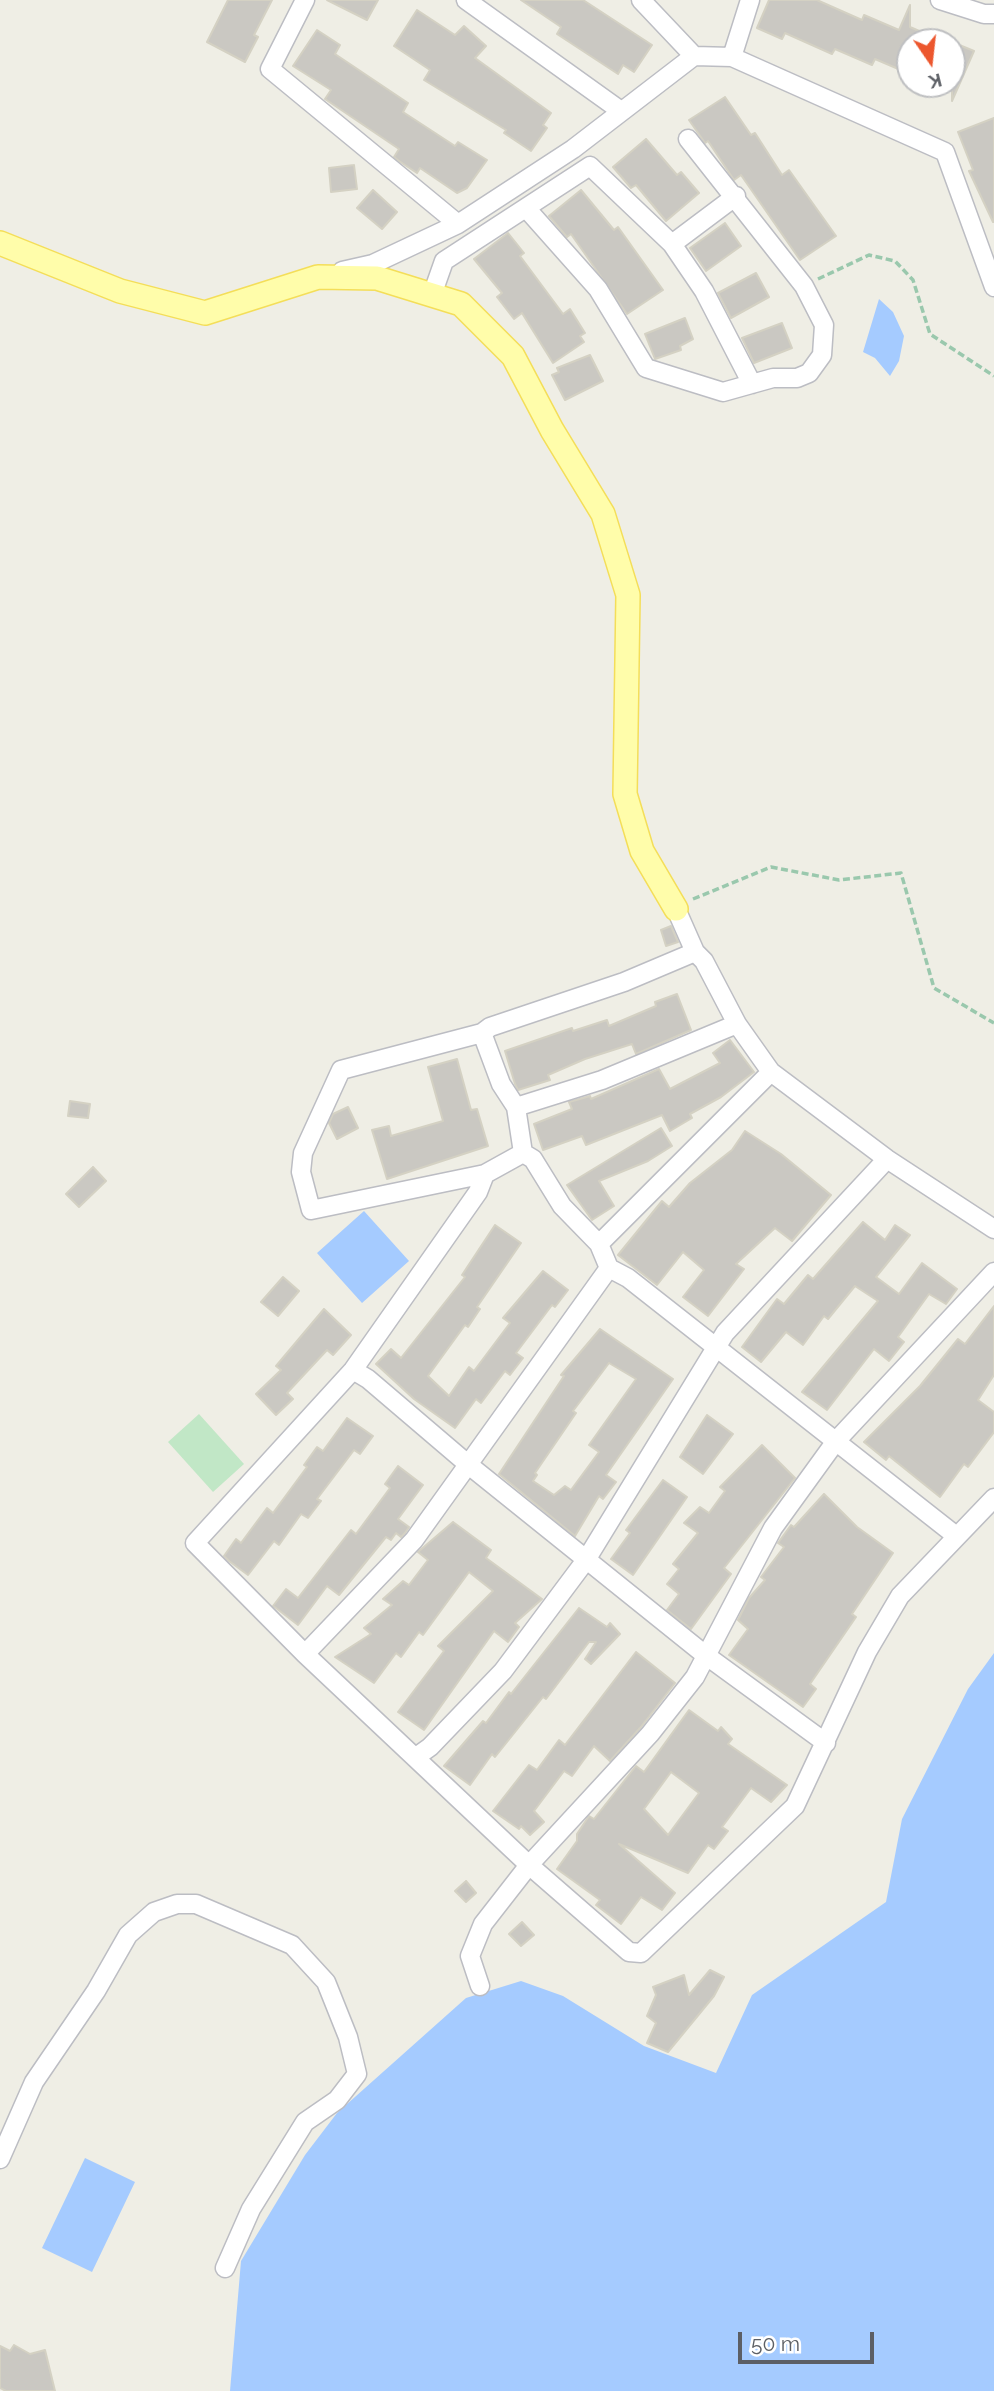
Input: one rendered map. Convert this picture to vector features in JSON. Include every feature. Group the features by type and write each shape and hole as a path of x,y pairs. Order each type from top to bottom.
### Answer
{"main road":[{"path":"0,243 120,291 205,313 318,277 377,278 461,304 513,356 552,430 603,514 628,595 625,794 642,851 676,909"}],"street":[{"path":"305,0 270,69 458,224"},
{"path":"466,0 621,111"},
{"path":"641,0 694,56"},
{"path":"732,57 750,0"},
{"path":"940,0 984,14 994,14"},
{"path":"318,277 373,264 458,224 573,149 694,56 732,57 945,152 994,287"},
{"path":"526,208 598,289 646,369 723,392 773,378 797,378 817,366 822,355 824,325 804,286 736,196 688,139"},
{"path":"432,295 444,261 590,166 672,244 704,291 752,384"},
{"path":"672,244 736,196"},
{"path":"676,909 695,952 704,961 737,1024 771,1072 887,1159 994,1229"},
{"path":"523,1153 485,1174 311,1210 301,1172 303,1153 341,1070 482,1033 490,1027 624,982 695,952"},
{"path":"516,1107 603,1080 737,1024"},
{"path":"482,1033 501,1084 516,1107 523,1153"},
{"path":"599,1244 771,1072"},
{"path":"523,1153 533,1159 562,1206 599,1244 609,1268 628,1278 955,1535"},
{"path":"416,1757 430,1747 503,1671 586,1560 718,1349 725,1333 887,1159"},
{"path":"485,1174 478,1192 353,1370 195,1544 305,1654 529,1865 629,1952 641,1953 794,1806 826,1744 867,1652 900,1596 955,1535 994,1498"},
{"path":"305,1654 414,1540 470,1466 555,1339 609,1268"},
{"path":"480,1986 470,1956 483,1924 529,1865 650,1734 695,1677 704,1654 772,1528 836,1441 994,1272"},
{"path":"353,1370 368,1379 470,1466 704,1654 826,1744"},
{"path":"0,2159 34,2082 96,1991 128,1935 153,1912 177,1904 196,1904 292,1945 326,1982 348,2037 357,2074 337,2100 305,2122 251,2209 225,2268"}],"path":[{"path":"804,286 869,255 895,261 913,280 930,334 994,376"},
{"path":"676,909 697,897 771,867 839,880 901,873 934,988 994,1023"}],"green space":[{"path":"199,1414 244,1464 213,1492 168,1442"}],"water":[{"path":"879,299 893,312 904,336 899,361 890,376 875,358 863,352"},
{"path":"364,1211 409,1261 362,1303 317,1253"},
{"path":"994,1653 994,2391 230,2391 241,2261 305,2155 337,2113 466,1998 521,1981 563,1996 644,2046 716,2073 752,1995 886,1902 902,1819 968,1689"},
{"path":"85,2158 135,2182 92,2272 42,2248"}],"building":[{"path":"228,0 272,0 254,35 258,37 245,62 207,42"},
{"path":"327,0 378,0 367,20"},
{"path":"521,0 583,0 652,45 634,72 623,65 618,74 557,34 561,27"},
{"path":"769,0 817,0 862,20 864,15 896,29 896,68 875,59 872,65 835,49 832,54 785,33 782,39 757,28"},
{"path":"910,5 910,27 912,28 900,28"},
{"path":"417,10 455,35 464,26 486,46 475,58 551,113 543,125 547,128 531,151 504,133 506,130 424,80 430,70 394,46"},
{"path":"317,30 340,45 335,54 408,103 403,112 455,146 458,142 487,160 467,188 457,193 420,168 417,173 399,161 394,157 399,149 325,99 331,90 293,66"},
{"path":"966,48 974,51 966,69"},
{"path":"725,97 751,135 755,133 782,175 789,170 836,236 800,260 741,175 734,180 708,141 705,143 689,120"},
{"path":"994,118 993,222 969,171 973,170 958,132"},
{"path":"646,139 677,175 681,172 699,193 666,221 636,185 631,188 613,167"},
{"path":"354,165 357,189 331,192 329,168"},
{"path":"373,190 397,212 382,229 357,208"},
{"path":"581,190 614,230 618,227 663,290 627,314 571,234 567,237 549,216"},
{"path":"725,223 741,246 706,271 690,248"},
{"path":"508,233 524,253 520,256 563,314 570,309 585,333 580,336 584,342 553,363 522,313 514,319 497,297 502,293 474,259"},
{"path":"756,273 769,297 731,318 718,293"},
{"path":"685,318 693,339 680,346 681,350 655,359 645,334"},
{"path":"782,323 792,348 754,363 742,338"},
{"path":"590,355 603,381 565,400 552,375 559,372 557,368"},
{"path":"671,926 678,942 666,946 661,930"},
{"path":"677,994 691,1030 636,1054 632,1044 585,1059 548,1075 550,1080 518,1090 505,1051 572,1028 573,1031 607,1020 609,1026 656,1006 655,1002"},
{"path":"730,1040 754,1072 721,1097 690,1114 692,1118 670,1131 662,1115 586,1145 582,1136 543,1150 534,1124 572,1109 569,1102 590,1096 591,1099 659,1069 670,1089 720,1063 713,1053"},
{"path":"457,1059 471,1110 477,1109 488,1146 387,1179 372,1130 389,1126 391,1136 443,1121 428,1067"},
{"path":"70,1101 90,1104 88,1118 68,1116"},
{"path":"348,1107 358,1128 337,1139 329,1123 333,1114"},
{"path":"661,1128 672,1146 648,1161 599,1181 614,1206 592,1220 567,1185"},
{"path":"745,1131 781,1154 831,1195 792,1241 775,1228 736,1264 744,1269 708,1316 683,1297 704,1270 683,1252 657,1285 618,1255 662,1201 669,1207 690,1183 732,1150"},
{"path":"93,1167 106,1181 79,1207 66,1194"},
{"path":"863,1222 885,1240 895,1225 910,1235 876,1277 899,1294 922,1263 957,1289 946,1304 929,1294 898,1337 904,1342 889,1361 874,1349 827,1410 802,1392 878,1301 855,1286 828,1319 824,1316 803,1345 786,1332 761,1362 742,1347 777,1299 784,1304 808,1275 813,1279"},
{"path":"495,1225 521,1243 477,1307 480,1309 468,1327 465,1325 428,1376 449,1396 469,1367 474,1371 510,1323 503,1318 543,1271 568,1290 555,1307 552,1305 516,1353 523,1358 510,1375 505,1371 481,1403 476,1399 455,1428 414,1399 376,1364 391,1349 401,1358 465,1277 462,1275"},
{"path":"283,1277 299,1291 278,1316 261,1302"},
{"path":"994,1306 994,1375 978,1400 994,1412 994,1432 968,1467 964,1464 940,1497 889,1456 886,1460 864,1442 920,1386 958,1339 965,1344"},
{"path":"324,1309 351,1335 333,1355 327,1350 287,1393 293,1399 276,1415 256,1394 281,1370 276,1366"},
{"path":"600,1329 673,1379 606,1475 616,1482 603,1499 599,1496 575,1536 499,1474 564,1376 561,1375","holes":["609,1363 636,1379 589,1445 599,1452 571,1490 565,1486 554,1495 533,1481 537,1475 535,1473 576,1413 573,1411"]},
{"path":"707,1415 733,1434 703,1474 680,1457"},
{"path":"347,1418 373,1436 360,1454 354,1450 317,1499 321,1501 308,1518 301,1514 279,1545 274,1541 248,1575 224,1556 236,1539 241,1543 267,1508 273,1513 307,1467 304,1465 317,1447 323,1451"},
{"path":"762,1445 795,1478 724,1568 731,1574 691,1629 667,1610 679,1594 667,1584 679,1569 673,1564 698,1533 684,1523 700,1507 709,1513 725,1491 720,1487"},
{"path":"398,1466 423,1485 398,1519 409,1527 401,1537 396,1533 391,1540 386,1537 339,1595 327,1586 298,1625 273,1606 286,1589 298,1598 351,1530 356,1534 390,1488 385,1484"},
{"path":"663,1480 687,1497 633,1575 611,1559 630,1533 626,1530"},
{"path":"824,1494 857,1527 893,1553 852,1614 856,1617 810,1684 816,1689 803,1707 729,1655 748,1629 738,1620 749,1598 765,1580 761,1577 784,1547 778,1543 791,1525 794,1527"},
{"path":"453,1522 491,1550 486,1558 542,1599 515,1623 519,1627 508,1642 494,1631 424,1730 398,1712 444,1651 438,1646 493,1591 469,1572 423,1635 419,1632 401,1657 396,1653 374,1683 335,1657 371,1634 364,1628 392,1605 383,1599 403,1581 409,1585 428,1560 418,1552"},
{"path":"579,1608 607,1627 610,1623 620,1634 591,1664 585,1659 596,1642 589,1642 546,1699 543,1697 495,1757 492,1754 470,1785 444,1766 483,1721 486,1723 509,1692 511,1694"},
{"path":"636,1652 675,1683 641,1727 610,1761 594,1746 572,1776 564,1771 534,1811 544,1822 530,1835 521,1826 519,1829 493,1811 529,1765 537,1770 559,1740 565,1745"},
{"path":"689,1710 718,1731 721,1727 732,1739 728,1744 787,1785 771,1802 751,1788 722,1827 728,1831 714,1849 708,1845 688,1873 619,1844 675,1893 662,1910 641,1897 621,1924 596,1905 600,1900 557,1869 577,1841 577,1834 589,1816 594,1819 636,1766 644,1772","holes":["671,1772 699,1793 668,1835 644,1809"]},
{"path":"466,1881 476,1893 466,1902 455,1891"},
{"path":"522,1922 534,1935 521,1946 509,1934"},
{"path":"710,1970 724,1977 714,1996 668,2052 647,2043 656,2023 647,2016 656,1995 653,1987 684,1975 689,1995"},
{"path":"14,2345 30,2354 45,2350 55,2391 6,2391 0,2388 0,2346 10,2351"}]}
